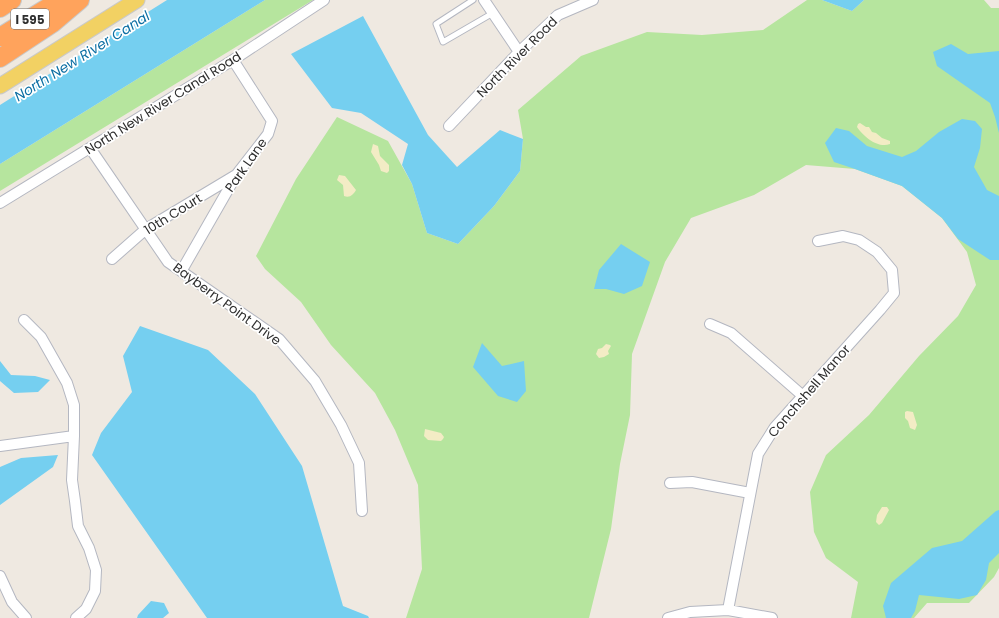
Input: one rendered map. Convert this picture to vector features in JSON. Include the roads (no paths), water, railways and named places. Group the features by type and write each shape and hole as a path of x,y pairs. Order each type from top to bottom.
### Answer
{"highway":[{"path":"0,8 12,0"},
{"name":"I 595","path":"0,37 60,0"},
{"path":"0,58 53,23 80,0"}],"main road":[{"path":"0,86 137,0"}],"street":[{"name":"North New River Canal Road","path":"0,203 233,60 324,0"},
{"path":"484,0 519,52"},
{"name":"North River Road","path":"449,126 519,52 558,15 593,0"},
{"name":"Park Lane","path":"182,270 237,174 268,134 272,121 233,60"},
{"name":"Bayberry Point Drive","path":"90,148 168,262 182,270 279,339 316,381 341,425 359,463 362,510"},
{"name":"10th Court","path":"112,259 146,229 237,174"},
{"name":"Conchshell Manor","path":"728,610 758,454 775,427 894,293 892,270 876,252 859,240 843,236 818,241"},
{"path":"24,320 41,338 67,383 74,405 72,480 78,526 89,548 96,570 95,591 86,609 76,618"},
{"path":"710,324 731,333 803,396"},
{"path":"0,446 74,436"},
{"path":"670,483 692,482 750,493"},
{"path":"0,576 12,602 26,618"},
{"path":"668,618 690,612 728,610 772,618"}],"lane":[{"path":"473,0 436,24 443,42 493,13"}],"water":[{"name":"North New River Canal","path":"167,0 265,0 0,164 0,105"},
{"path":"822,0 864,0 852,11"},
{"path":"363,16 428,135 457,167 500,130 523,139 520,171 494,206 458,244 427,233 412,184 402,165 408,144 361,113 332,108 291,54"},
{"path":"951,44 968,54 999,51 999,133 990,103 937,66 933,52"},
{"path":"962,119 975,121 982,129 980,148 974,167 987,190 999,196 999,260 990,260 958,239 942,218 902,186 834,162 825,143 836,128 849,131 867,146 902,157 916,151 939,132"},
{"path":"621,244 650,262 642,286 624,294 606,289 594,289 599,270"},
{"path":"140,326 208,350 255,394 302,466 343,606 368,616 369,618 207,618 92,455 101,433 132,392 123,356"},
{"path":"482,343 502,366 524,361 526,391 517,402 498,396 473,367"},
{"path":"0,361 11,375 35,376 50,380 38,392 14,393 0,381"},
{"path":"58,455 53,467 0,505 0,467 21,458"},
{"path":"999,510 999,553 989,563 986,580 977,595 959,599 919,595 915,611 911,618 886,618 883,606 891,583 932,548 962,541"},
{"path":"151,601 164,603 169,613 163,618 137,618 138,615"}]}
